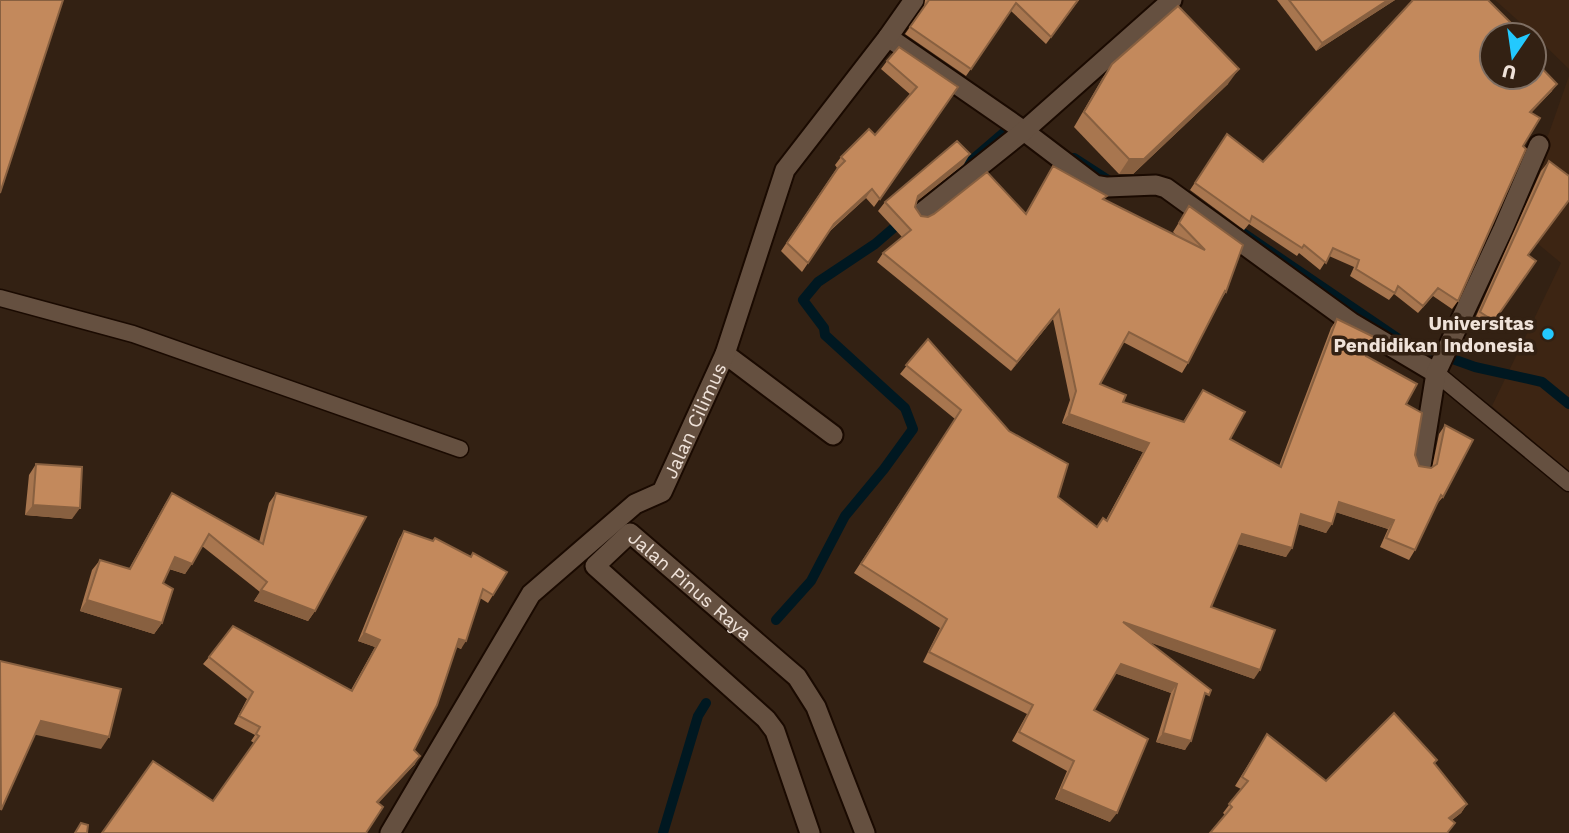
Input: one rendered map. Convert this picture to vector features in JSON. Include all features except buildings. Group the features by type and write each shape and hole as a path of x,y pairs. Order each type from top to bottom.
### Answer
{"street":[{"name":"Jalan Cilimus","path":"390,833 531,594 635,505 662,492 725,354 785,170 914,0"},
{"path":"920,214 1024,131 1172,0"},
{"path":"888,37 1024,131 1095,185 1156,185 1166,188 1352,323 1436,373"},
{"path":"1421,466 1436,373 1539,145"},
{"path":"725,354 834,435"},
{"name":"Jalan Pinus Raya","path":"810,833 775,731 766,719 595,566 630,533 787,668 806,688 816,707 865,833"}],"lane":[{"path":"0,299 133,334 460,449"},
{"path":"1436,373 1569,483"}],"shaded area":[{"path":"1495,0 1569,0 1569,69 1548,49 1548,21 1518,21"},
{"name":"Universitas Pendidikan Indonesia","path":"1569,76 1569,472 1492,406 1561,263 1508,219 1549,133"}],"waterway":[{"path":"958,172 1015,123"},
{"path":"1074,158 1111,182"},
{"path":"776,620 811,581 845,516 913,429 905,408 825,335 824,328 803,300 818,282 875,244 904,219"},
{"path":"1243,233 1400,340 1475,367 1542,382 1569,404"},
{"path":"663,833 698,716 706,703"}],"place":[{"name":"Universitas Pendidikan Indonesia","path":"1548,334"}]}
